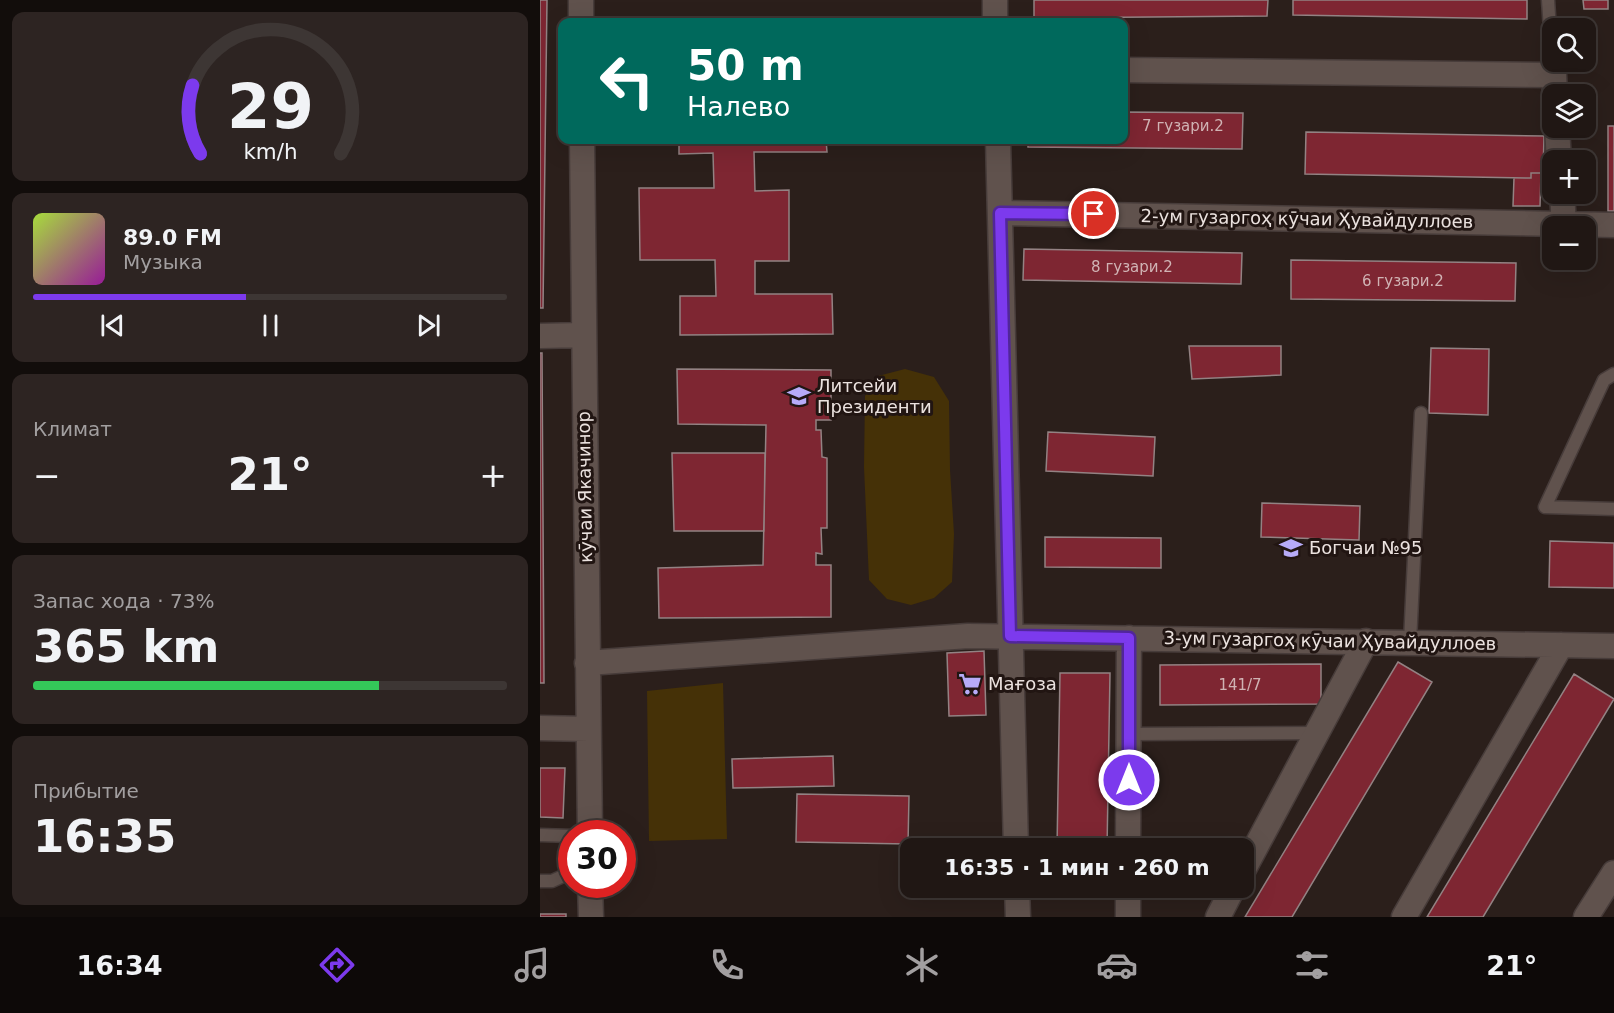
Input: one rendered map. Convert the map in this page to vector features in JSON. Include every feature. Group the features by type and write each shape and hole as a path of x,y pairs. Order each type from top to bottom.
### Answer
{"street":[{"path":"581,0 581,18"},
{"path":"995,0 996,18"},
{"path":"1128,70 1553,73"},
{"name":"кӯчаи Якачинор","path":"582,144 590,820"},
{"path":"998,144 1016,838"},
{"name":"2-ум гузаргоҳ кӯчаи Ҳувайдуллоев","path":"1000,213 1542,224"},
{"name":"2-ум гузаргоҳ кӯчаи Ҳувайдуллоев","path":"1596,225 1614,225"},
{"path":"540,336 583,335"},
{"name":"3-ум гузаргоҳ кӯчаи Ҳувайдуллоев","path":"587,663 956,637 1010,636 1614,646"},
{"path":"1128,838 1129,638"},
{"path":"1254,850 1366,641"},
{"path":"1404,917 1561,645"},
{"path":"540,728 588,729"},
{"path":"1586,917 1614,873"},
{"path":"591,898 591,917"},
{"path":"1017,898 1018,917"},
{"path":"1128,898 1128,917"},
{"path":"1218,917 1228,898"}],"lane":[{"path":"1548,0 1553,73"},
{"path":"1614,374 1604,380 1545,507 1614,509"},
{"path":"1410,642 1421,413"},
{"path":"1129,734 1315,733"},
{"path":"540,835 558,836"},
{"path":"540,881 558,878"}],"shaded area":[{"path":"905,369 934,377 949,401 954,534 952,582 934,598 911,605 887,599 869,580 864,467 865,396 878,376"},
{"path":"723,683 727,839 649,841 647,691"}],"building":[{"path":"540,0 547,0 543,308 540,308"},
{"path":"1034,0 1268,0 1267,16 1034,18"},
{"path":"1293,0 1527,0 1527,19 1293,15"},
{"path":"1583,0 1608,0 1608,9 1584,9"},
{"path":"1128,112 1243,113 1242,149 1028,147 1028,144 1128,144"},
{"path":"1608,126 1614,126 1614,211 1608,211"},
{"path":"1306,132 1542,136 1544,138 1542,173 1531,173 1531,178 1305,174"},
{"path":"679,144 826,144 827,152 754,152 755,191 789,190 789,261 755,261 755,294 832,294 833,334 680,335 680,296 716,296 715,260 640,260 639,188 714,188 713,153 679,154"},
{"path":"1531,173 1541,173 1540,206 1513,206 1514,178 1531,178"},
{"path":"1024,249 1242,253 1241,284 1023,280"},
{"path":"1291,260 1516,263 1515,301 1291,299"},
{"path":"1189,346 1281,346 1281,375 1192,379"},
{"path":"1431,348 1489,349 1488,415 1429,413"},
{"path":"540,353 542,353 544,683 540,683"},
{"path":"677,369 831,370 831,420 816,420 816,430 821,430 822,457 827,458 827,528 821,528 822,554 816,553 816,565 831,565 831,617 659,618 658,568 763,565 766,425 678,424"},
{"path":"1048,432 1155,437 1153,476 1046,471"},
{"path":"672,453 765,453 764,531 674,531"},
{"path":"1262,503 1360,506 1359,540 1261,537"},
{"path":"1045,537 1161,538 1161,568 1045,567"},
{"path":"1550,541 1614,543 1614,588 1549,587"},
{"path":"984,651 986,715 949,716 947,653"},
{"path":"1398,662 1432,682 1292,917 1245,917"},
{"path":"1321,664 1321,704 1160,705 1160,665"},
{"path":"1060,673 1110,673 1107,838 1057,838"},
{"path":"1574,674 1614,699 1483,917 1427,917"},
{"path":"833,756 834,786 733,788 732,759"},
{"path":"540,768 565,768 563,818 540,817"},
{"path":"797,794 909,796 908,838 900,838 900,844 796,842"},
{"path":"540,914 566,914 566,917 540,917"}],"place":[{"name":"Литсейи Президенти","path":"799,396"},
{"name":"Богчаи №95","path":"1291,548"},
{"name":"Мағоза","path":"970,684"}],"route":[{"path":"1094,214 1000,213 1010,636 1129,638 1129,780"}]}
